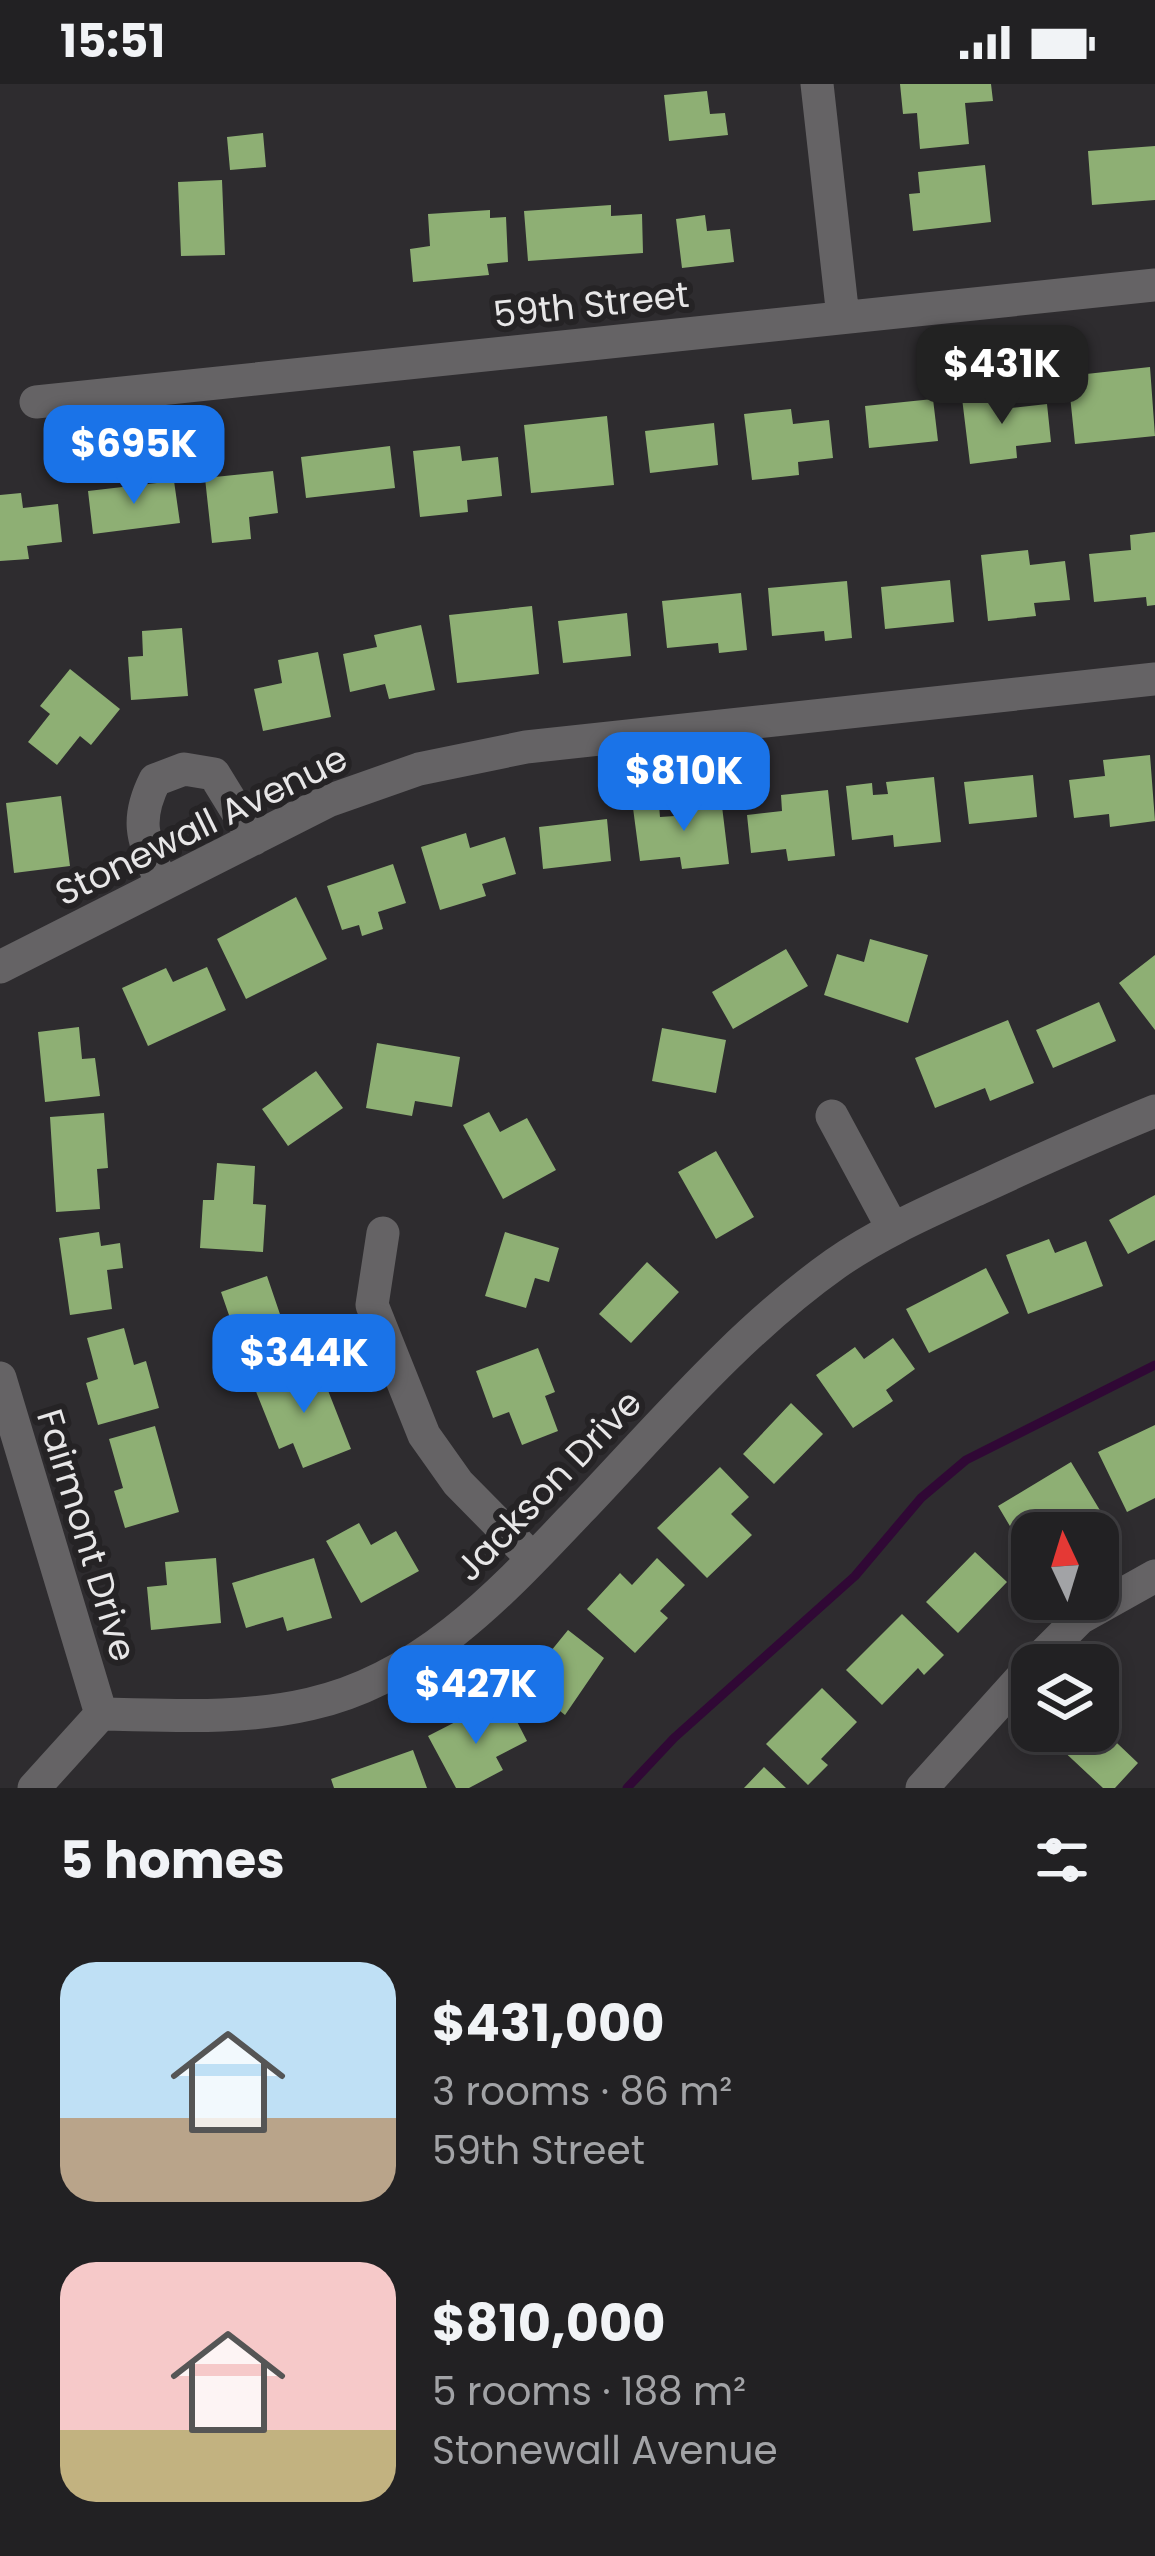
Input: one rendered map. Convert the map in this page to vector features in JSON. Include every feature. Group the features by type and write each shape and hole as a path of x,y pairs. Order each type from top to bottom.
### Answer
{"street":[{"path":"817,84 843,317"},
{"name":"59th Street","path":"36,402 1155,285"},
{"name":"Stonewall Avenue","path":"0,967 328,801 465,757 1155,680"},
{"path":"162,885 142,835 142,806 155,780 184,769 214,774 254,838"},
{"name":"Jackson Drive","path":"101,1714 206,1716 310,1704 352,1691 423,1654 457,1631 733,1353 834,1265 893,1229 1155,1111"},
{"path":"832,1116 893,1229"},
{"path":"383,1233 372,1305 424,1435 458,1483 533,1559"},
{"name":"Fairmont Drive","path":"0,1378 101,1714"},
{"path":"1055,1644 1080,1618 1155,1576"},
{"path":"922,1788 1011,1690"},
{"path":"34,1788 101,1714"}],"building":[{"path":"900,84 991,84 993,101 965,103 969,144 920,149 917,113 903,114"},
{"path":"707,91 710,114 725,113 728,135 669,141 664,95"},
{"path":"263,133 266,167 230,170 227,137"},
{"path":"1155,146 1155,200 1092,205 1088,151"},
{"path":"985,165 991,222 913,231 909,194 920,193 918,172"},
{"path":"222,180 225,255 181,256 178,182"},
{"path":"611,205 611,216 642,214 643,253 528,261 524,211"},
{"path":"490,210 490,218 506,217 508,262 487,264 489,275 413,282 410,249 430,246 428,214"},
{"path":"705,215 707,231 730,229 734,262 682,268 676,219"},
{"path":"1150,367 1155,436 1075,444 1068,376"},
{"path":"1009,393 1011,408 1047,404 1051,442 1016,446 1017,458 970,464 962,398"},
{"path":"933,399 938,441 869,448 865,406"},
{"path":"791,409 793,424 829,420 833,458 798,462 799,475 752,480 744,414"},
{"path":"607,416 614,485 531,493 524,425"},
{"path":"714,423 718,465 650,473 645,431"},
{"path":"390,446 395,488 306,498 301,457"},
{"path":"460,446 462,461 498,457 502,496 467,500 468,512 420,517 413,451"},
{"path":"273,471 278,513 249,517 251,539 212,543 205,478"},
{"path":"174,481 180,523 93,534 88,491"},
{"path":"21,493 23,508 58,504 62,542 27,546 29,559 0,561 0,495"},
{"path":"1155,532 1155,605 1147,606 1146,597 1094,602 1089,554 1131,550 1130,535"},
{"path":"1028,550 1030,565 1065,561 1070,600 1034,603 1036,616 988,621 981,555"},
{"path":"950,580 954,622 885,629 881,587"},
{"path":"847,581 852,638 825,641 824,631 772,636 768,588"},
{"path":"741,593 747,650 719,653 718,643 667,648 662,601"},
{"path":"532,606 539,674 457,683 449,615"},
{"path":"627,613 631,656 563,663 558,621"},
{"path":"421,625 435,690 389,699 385,684 350,692 343,654 377,647 374,635"},
{"path":"182,628 188,696 131,700 128,657 143,656 142,631"},
{"path":"318,652 331,717 263,731 254,689 282,683 278,660"},
{"path":"70,669 120,709 91,745 80,736 57,765 28,742 50,714 40,706"},
{"path":"1150,755 1155,821 1110,827 1109,814 1074,818 1069,780 1105,776 1103,760"},
{"path":"1033,775 1037,817 969,824 964,782"},
{"path":"934,777 941,842 894,847 893,835 852,840 846,786 872,783 873,795 888,794 886,782"},
{"path":"828,790 835,856 788,861 786,849 751,853 747,815 782,811 781,795"},
{"path":"61,796 70,866 14,873 6,803"},
{"path":"721,798 729,864 682,869 680,857 640,861 633,808 659,805 660,817 675,816 674,804"},
{"path":"607,819 611,861 543,869 539,827"},
{"path":"466,833 470,848 505,837 516,874 482,884 486,896 440,910 421,847"},
{"path":"393,864 406,903 378,912 383,929 362,936 359,925 342,930 327,886"},
{"path":"296,897 327,959 246,999 217,939"},
{"path":"870,939 928,955 908,1023 824,995 837,954 864,962"},
{"path":"786,949 808,986 733,1029 712,992"},
{"path":"1155,955 1155,1030 1119,983"},
{"path":"207,967 226,1010 148,1046 122,988 166,968 173,982"},
{"path":"1099,1002 1116,1041 1053,1068 1036,1030"},
{"path":"1008,1020 1034,1083 990,1101 985,1088 935,1108 915,1058"},
{"path":"79,1027 82,1059 95,1058 100,1096 45,1102 38,1032"},
{"path":"662,1028 726,1040 716,1093 652,1081"},
{"path":"377,1043 460,1057 452,1107 415,1101 412,1116 366,1108"},
{"path":"316,1071 343,1108 288,1146 262,1109"},
{"path":"489,1112 500,1132 527,1118 556,1170 503,1199 463,1125"},
{"path":"104,1113 108,1168 97,1169 100,1209 56,1212 50,1117"},
{"path":"716,1151 754,1217 716,1239 678,1172"},
{"path":"217,1163 255,1166 253,1204 266,1205 263,1252 200,1248 203,1200 214,1200"},
{"path":"1155,1195 1155,1240 1128,1254 1109,1220"},
{"path":"99,1232 101,1246 120,1243 123,1268 107,1270 112,1309 70,1315 59,1238"},
{"path":"505,1232 559,1248 549,1282 535,1278 526,1308 485,1296"},
{"path":"1049,1239 1055,1253 1086,1241 1103,1286 1028,1314 1006,1255"},
{"path":"647,1262 679,1292 631,1343 599,1314"},
{"path":"986,1268 1009,1313 929,1353 906,1309"},
{"path":"267,1276 283,1323 294,1320 304,1350 248,1370 221,1292"},
{"path":"124,1328 134,1365 146,1361 159,1408 98,1425 86,1383 98,1379 87,1338"},
{"path":"893,1338 915,1369 886,1390 893,1401 853,1428 816,1375 855,1347 864,1359"},
{"path":"538,1348 555,1392 545,1396 558,1431 522,1445 509,1412 493,1418 476,1371"},
{"path":"318,1365 351,1449 303,1468 293,1443 279,1449 255,1389"},
{"path":"791,1403 823,1434 774,1484 743,1454"},
{"path":"1155,1425 1155,1498 1127,1512 1098,1452"},
{"path":"155,1426 179,1512 125,1528 114,1491 123,1488 109,1439"},
{"path":"1071,1462 1101,1512 1011,1512 1011,1528 998,1506"},
{"path":"720,1467 749,1497 731,1514 752,1535 707,1578 657,1528"},
{"path":"359,1523 371,1545 396,1531 419,1571 361,1603 326,1541"},
{"path":"975,1552 1007,1582 958,1633 926,1602"},
{"path":"216,1558 221,1623 151,1630 147,1587 167,1585 165,1562"},
{"path":"314,1558 332,1618 287,1631 283,1617 246,1628 232,1583"},
{"path":"657,1558 685,1585 660,1611 668,1618 635,1653 587,1609 620,1573 632,1585"},
{"path":"902,1614 944,1655 924,1675 918,1668 882,1705 846,1670"},
{"path":"568,1630 604,1658 565,1715 525,1683"},
{"path":"822,1688 857,1722 821,1759 828,1765 808,1785 766,1744"},
{"path":"510,1708 527,1741 496,1757 503,1770 469,1788 456,1788 428,1736 469,1715 475,1726"},
{"path":"1119,1745 1138,1763 1115,1788 1103,1788 1064,1752 1119,1752"},
{"path":"413,1750 427,1788 334,1788 331,1779"},
{"path":"764,1767 786,1788 744,1788"}],"waterway":[{"path":"627,1788 674,1738 855,1576 921,1498 966,1460 1155,1365"}]}
